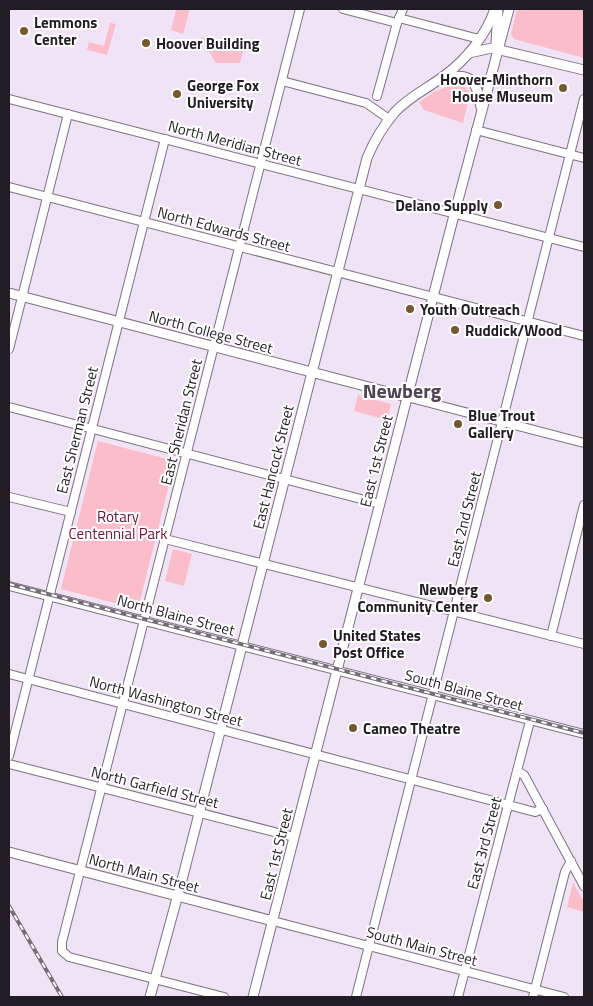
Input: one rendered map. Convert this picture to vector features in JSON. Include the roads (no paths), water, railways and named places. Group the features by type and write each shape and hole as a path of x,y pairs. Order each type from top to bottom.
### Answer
{"main road":[{"path":"445,76 469,53 479,40 496,9"},
{"path":"496,9 495,37 498,49"},
{"name":"East 1st Street","path":"253,997 432,298 509,9"},
{"path":"469,53 488,48 498,49 584,70"},
{"path":"445,76 462,76 471,79 477,88 481,110"},
{"name":"East Hancock Street","path":"150,997 178,896 358,190 370,150 389,119 419,92 445,76"},
{"name":"North College Street","path":"9,293 407,397"},
{"name":"North Main Street","path":"9,852 273,921"}],"street":[{"name":"East Sheridan Street","path":"155,979 69,957 62,951 62,942 300,9"},
{"path":"343,9 479,40"},
{"path":"377,96 398,20 403,9"},
{"path":"282,81 366,103 389,119"},
{"name":"North Meridian Street","path":"9,98 454,215 584,247"},
{"name":"East 2nd Street","path":"356,997 584,99"},
{"path":"9,349 68,114"},
{"path":"476,130 584,158"},
{"name":"East Sherman Street","path":"9,756 165,139"},
{"name":"North Edwards Street","path":"9,187 584,336"},
{"path":"407,397 584,442"},
{"path":"9,408 380,504"},
{"path":"9,496 70,512"},
{"path":"551,636 584,505"},
{"path":"166,540 263,562 584,644"},
{"name":"North Blaine Street","path":"9,586 337,671"},
{"name":"South Blaine Street","path":"337,671 584,734"},
{"name":"North Washington Street","path":"9,674 535,812 543,809"},
{"name":"East 3rd Street","path":"458,997 530,721"},
{"name":"North Garfield Street","path":"9,764 294,837"},
{"path":"517,772 524,775 584,886"},
{"path":"534,994 565,872 570,861"},
{"name":"South Main Street","path":"273,921 465,971 534,994 564,997"},
{"path":"155,979 224,997"}],"railway":[{"path":"9,584 584,733"},
{"path":"9,906 62,997"}],"place":[{"name":"Lemmons Center","path":"24,31"},
{"name":"Hoover Building","path":"146,43"},
{"name":"Hoover-Minthorn House Museum","path":"563,88"},
{"name":"George Fox University","path":"177,94"},
{"name":"Delano Supply","path":"498,205"},
{"name":"Youth Outreach","path":"410,309"},
{"name":"Ruddick/Wood","path":"455,330"},
{"name":"Blue Trout Gallery","path":"458,424"},
{"name":"Newberg Community Center","path":"488,598"},
{"name":"United States Post Office","path":"323,644"},
{"name":"Cameo Theatre","path":"353,728"}],"district":[{"name":"Newberg","path":"402,390"}],"park label":[{"name":"Rotary Centennial Park","path":"118,524"}]}
